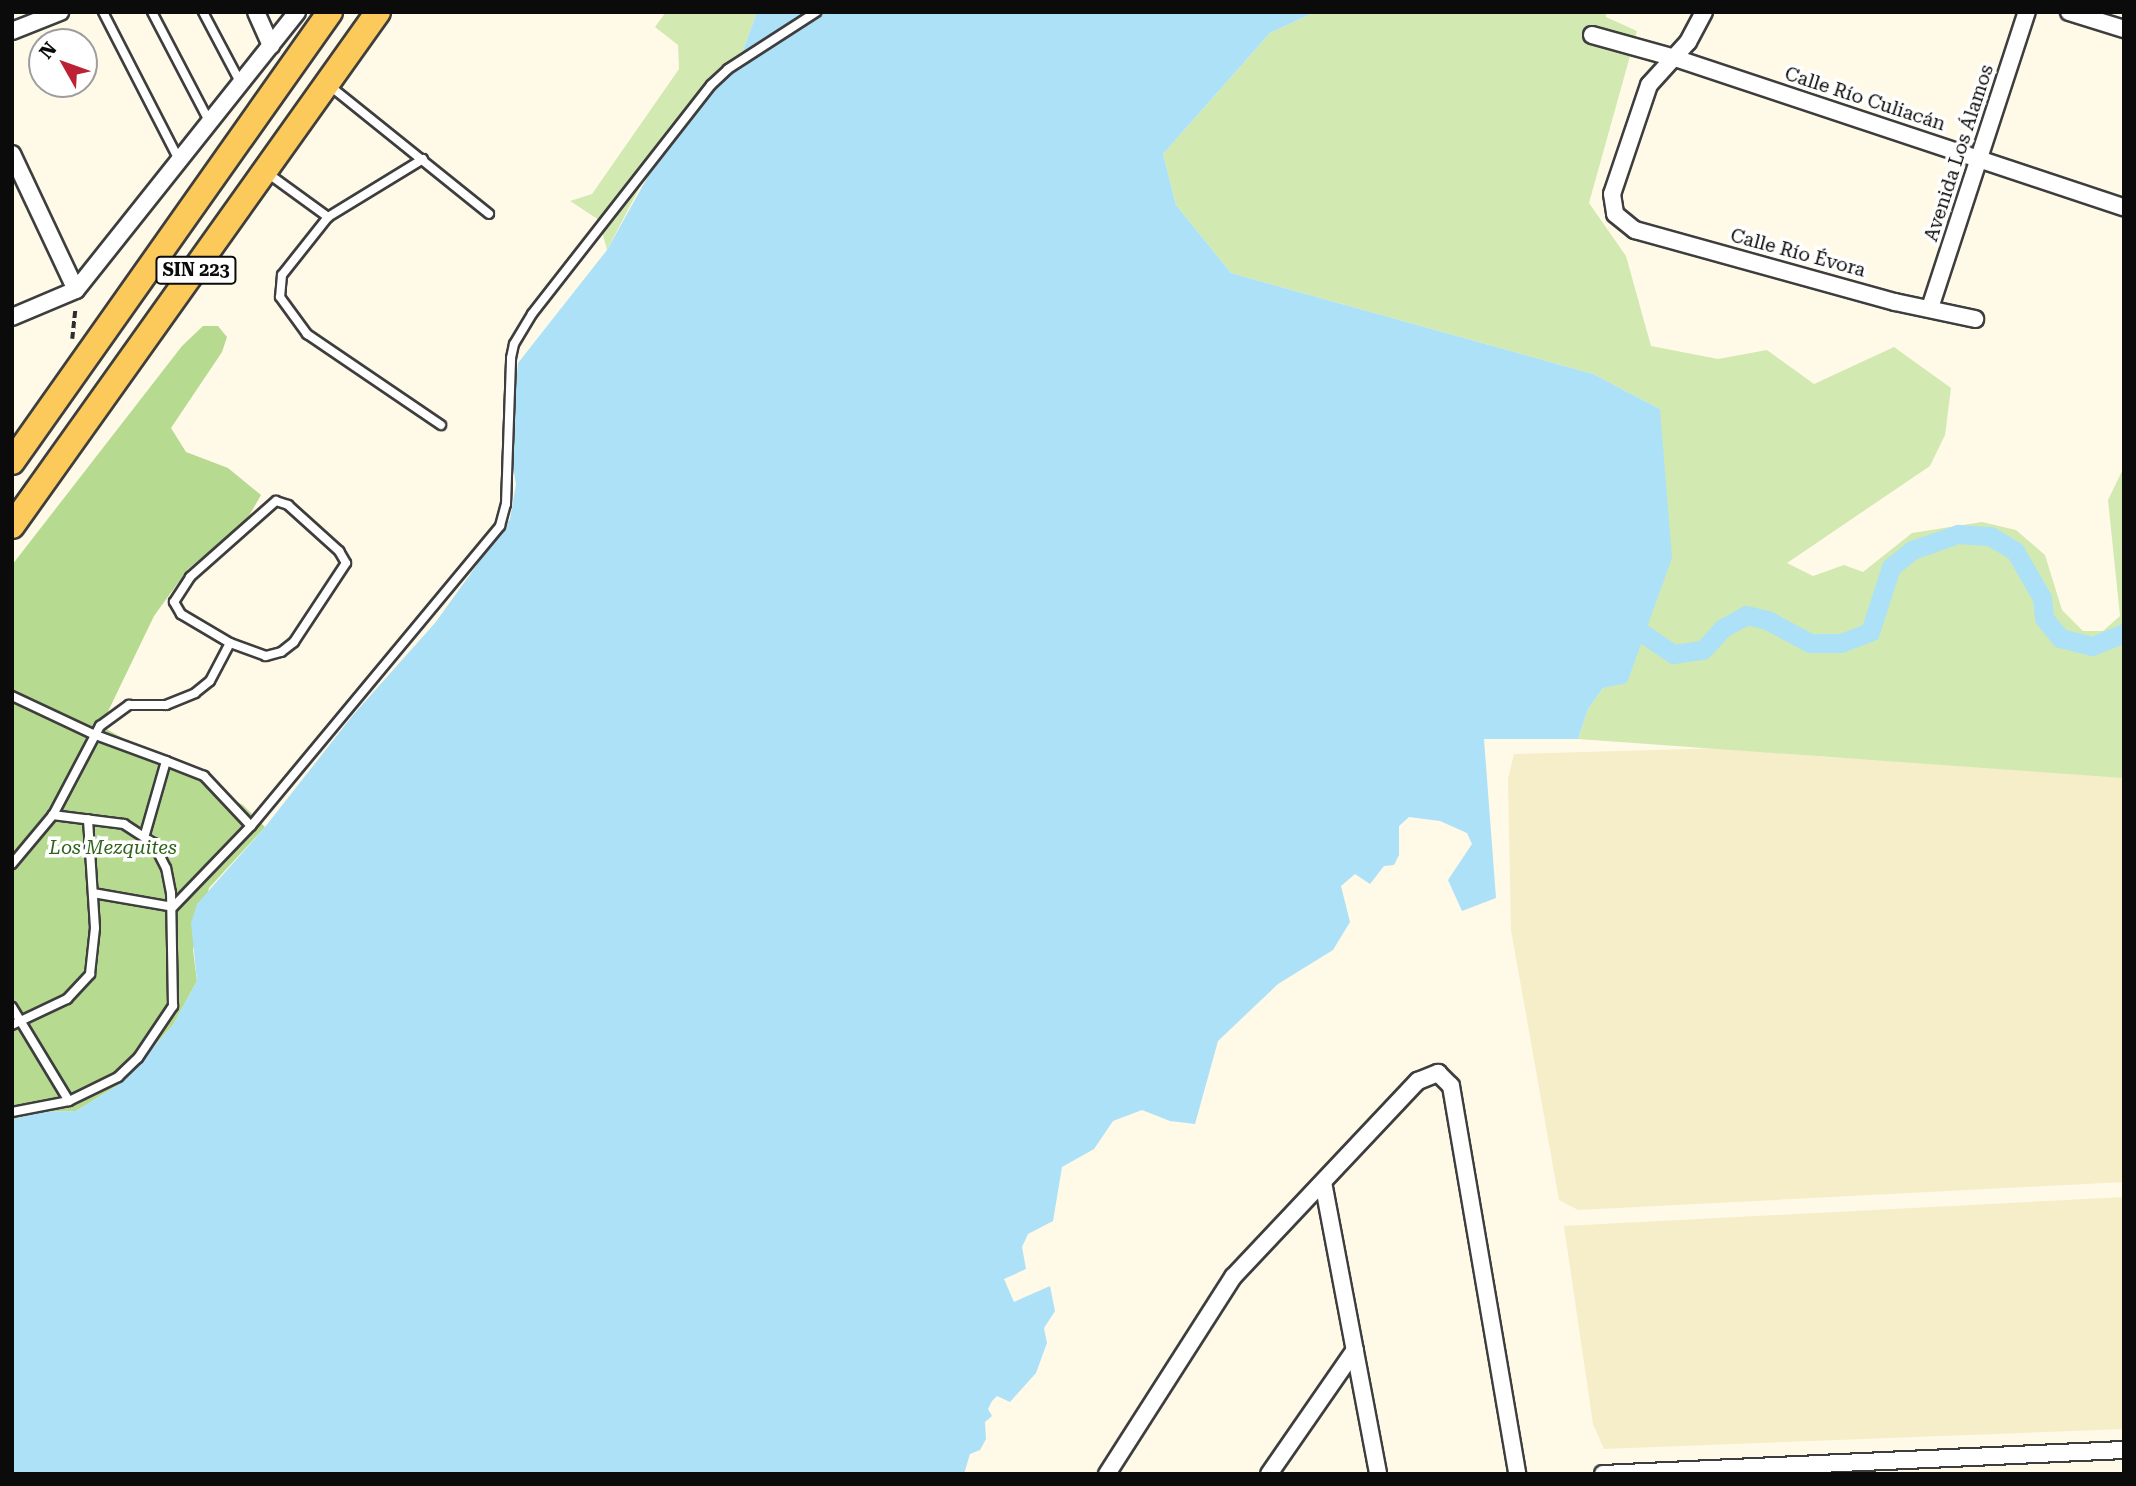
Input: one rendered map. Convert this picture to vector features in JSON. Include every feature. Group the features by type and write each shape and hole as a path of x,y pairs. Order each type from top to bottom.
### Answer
{"main road":[{"name":"SIN 223","path":"12,462 330,12"},
{"name":"SIN 223","path":"12,526 378,12"}],"street":[{"path":"256,12 271,46"},
{"path":"12,317 76,290 297,12"},
{"path":"1675,58 1704,12"},
{"name":"Avenida Los Álamos","path":"1930,308 2027,12"},
{"path":"2069,12 2124,29"},
{"path":"12,31 50,14"},
{"name":"Calle Río Culiacán","path":"1592,35 1675,58 2124,207"},
{"name":"Calle Río Évora","path":"1675,58 1648,85 1612,194 1615,214 1635,230 1975,318"},
{"path":"12,154 76,290"},
{"path":"1107,1474 1233,1277 1418,1081 1438,1073 1451,1086 1517,1474"},
{"path":"1322,1182 1378,1474"},
{"path":"1269,1474 1355,1350"},
{"path":"1603,1474 2124,1450"}],"lane":[{"path":"103,12 179,160"},
{"path":"152,12 209,121"},
{"path":"203,12 240,82"},
{"path":"173,907 251,826 500,526 506,504 514,344 532,314 711,85 747,55 816,12"},
{"path":"327,85 489,214"},
{"path":"423,159 328,217 282,275 280,297 285,309 307,334 441,425"},
{"path":"266,172 328,217"},
{"path":"281,501 339,551 345,566 309,622 281,652 247,653 230,643 181,614 175,607 176,596 265,506 281,501"},
{"path":"12,864 52,815 93,734 120,708 166,705 195,694 210,681 230,643"},
{"path":"12,696 93,734 204,776 251,826"},
{"path":"145,834 166,761"},
{"path":"12,1112 69,1101 118,1077 165,1023 176,981 173,907 166,868 145,834 124,824 52,815"},
{"path":"12,1025 67,999 90,974 93,892 88,819"},
{"path":"93,892 173,907"},
{"path":"12,1007 23,1021 69,1101"}],"path":[{"path":"68,345 74,334 76,290"}],"shaded area":[{"path":"1724,748 1825,757 2124,769 2124,1182 1578,1210 1559,1200 1511,930 1508,779 1514,754"},
{"path":"2124,1197 2124,1429 1604,1449 1593,1424 1564,1226"}],"green space":[{"path":"666,12 757,12 742,53 641,185 607,250 599,220 570,201 592,194 679,69 678,45 655,27"},
{"path":"1315,12 1606,12 1606,17 1637,31 1589,203 1626,256 1651,346 1718,359 1767,350 1814,384 1894,347 1951,388 1945,435 1930,466 1787,563 1813,576 1844,565 1863,572 1912,533 1982,522 2016,530 2045,555 2062,610 2083,631 2103,631 2120,616 2108,500 2124,467 2124,778 1578,739 1588,709 1603,688 1660,409 1593,374 1231,273 1176,205 1163,154 1270,33"},
{"name":"Los Mezquites","path":"203,326 218,326 227,337 222,352 171,428 186,452 228,468 261,495 246,521 188,569 154,616 101,726 243,805 265,827 209,888 193,950 197,981 173,1025 120,1084 76,1111 37,1112 12,1120 12,565 182,346"}],"water":[{"path":"757,12 1315,12 1270,33 1163,154 1176,205 1231,273 1593,374 1660,409 1672,558 1627,683 1603,688 1588,709 1578,739 1484,739 1496,898 1462,911 1448,880 1472,844 1467,833 1440,821 1409,817 1399,826 1399,855 1394,865 1384,866 1370,884 1355,874 1341,886 1350,922 1333,950 1278,984 1218,1041 1195,1124 1170,1121 1142,1110 1113,1121 1094,1149 1062,1167 1053,1221 1028,1234 1022,1247 1026,1269 1004,1279 1014,1302 1050,1286 1055,1311 1044,1328 1047,1343 1036,1373 1010,1402 997,1396 992,1401 988,1409 992,1416 985,1422 986,1439 980,1450 970,1454 964,1474 12,1474 12,1120 37,1112 76,1111 120,1084 173,1025 197,981 191,923 197,904 265,827 353,715 435,623 510,519 516,484 510,452 518,363 607,250 661,153 742,53"}],"waterway":[{"path":"1623,620 1673,654 1703,650 1723,628 1746,615 1767,620 1810,643 1841,643 1870,632 1891,567 1912,550 1958,534 1990,536 2015,551 2042,598 2044,618 2060,638 2092,646 2124,633"}]}
